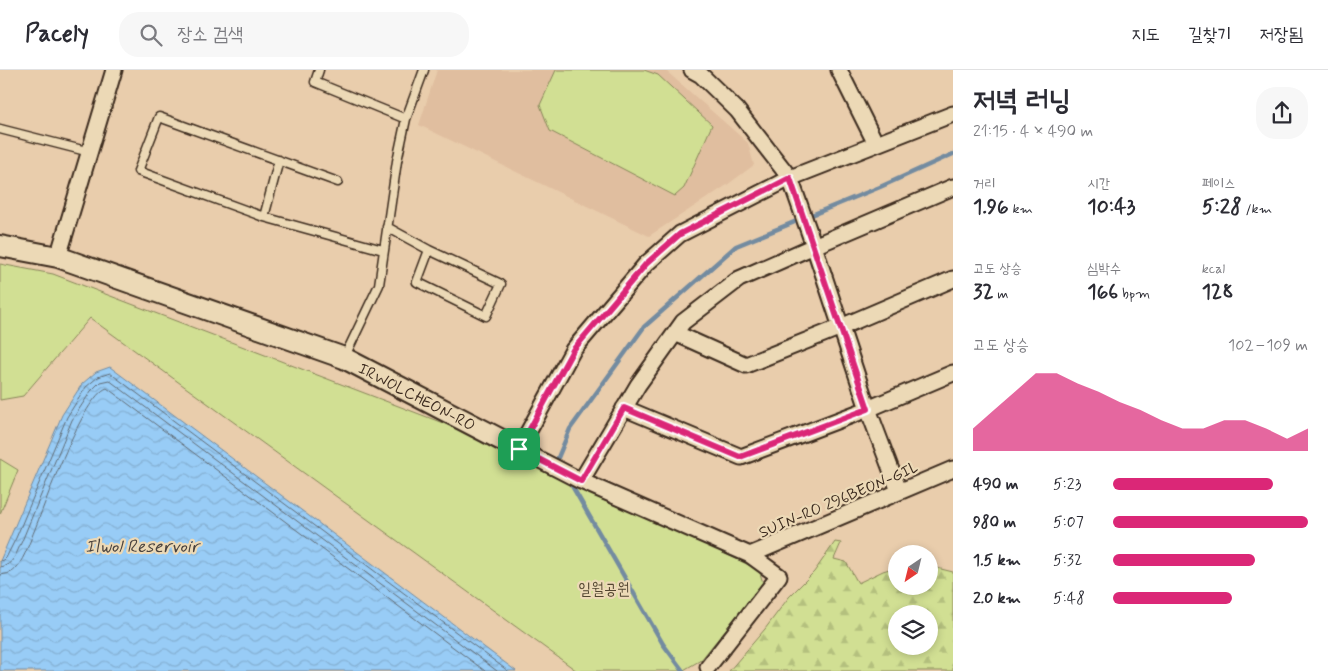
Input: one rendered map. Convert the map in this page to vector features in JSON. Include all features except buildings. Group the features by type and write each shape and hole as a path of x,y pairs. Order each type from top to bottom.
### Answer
{"street":[{"path":"58,256 114,70"},
{"path":"692,70 701,75 737,110 790,178 868,409 899,492"},
{"path":"839,70 876,144"},
{"path":"519,449 573,350 646,264 680,234 790,178 953,114"},
{"path":"581,481 638,385 683,322 739,279 953,187"},
{"name":"IRWOLCHEON-RO","path":"0,246 58,256 344,358 519,449"},
{"path":"675,333 746,365 953,279"},
{"path":"624,408 740,457 868,409 953,373"},
{"name":"SUIN-RO 296BEON-GIL","path":"519,449 581,481 750,555 953,469"},
{"path":"708,667 779,576 750,555"}],"lane":[{"path":"319,70 315,82 406,119"},
{"path":"344,358 379,285 397,161 406,119 424,70"},
{"path":"338,182 159,117 138,170 264,217 383,250"},
{"path":"0,129 90,152"},
{"path":"264,217 279,160"},
{"path":"387,227 429,250 501,284 486,316 417,282 429,250"}],"shaded area":[{"path":"437,70 665,70 748,143 754,165 649,236 419,125"}],"green space":[{"path":"556,70 644,70 658,75 712,125 684,188 675,196 550,131 540,105"},
{"name":"일월공원","path":"0,264 53,274 503,446 759,570 763,583 701,660 682,671 577,671 90,318 23,396 0,400"},
{"path":"0,459 18,470 0,514"},
{"path":"835,542 841,543 834,559 846,562 858,583 888,569 888,595 938,595 938,568 953,572 953,671 729,671 765,629 789,597 814,572"}],"water":[{"name":"Ilwol Reservoir","path":"110,367 516,671 0,671 0,561 62,415 82,384 96,372"}],"waterway":[{"path":"560,464 557,460 570,429 644,327 736,246 880,187 953,154"},
{"path":"568,479 663,644 683,671"}],"route":[{"path":"790,178 868,409 740,457 624,408 581,481 519,449 573,350 646,264 680,234 790,178"}]}
